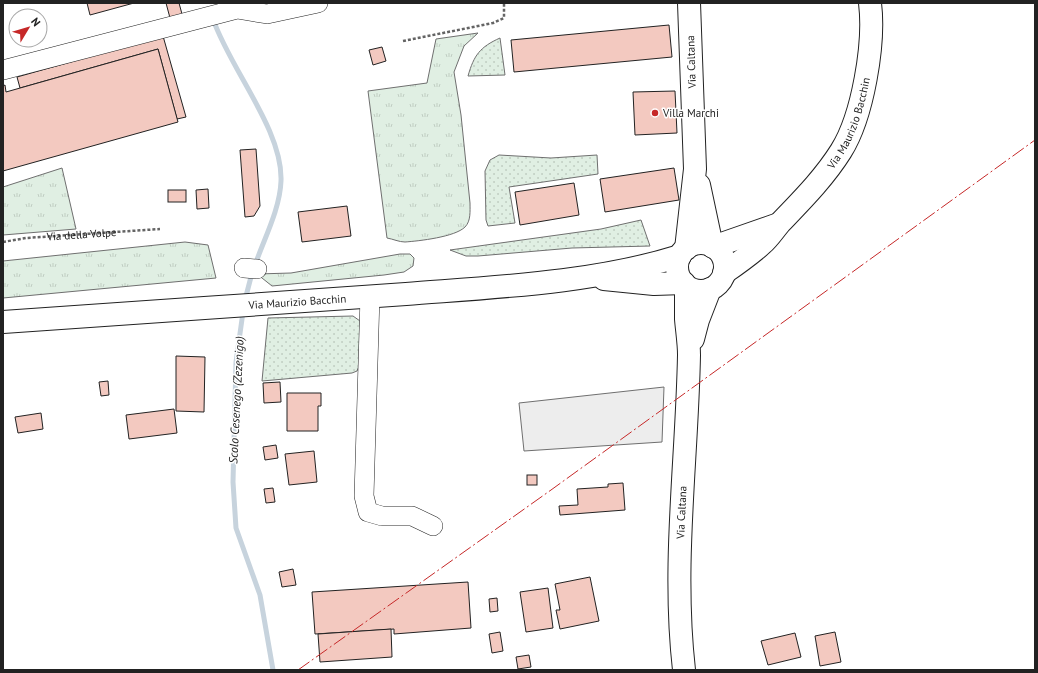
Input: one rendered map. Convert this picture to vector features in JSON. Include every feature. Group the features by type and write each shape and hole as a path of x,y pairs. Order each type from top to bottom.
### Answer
{"main road":[{"name":"Via Caltana","path":"682,252 695,169 689,3"},
{"name":"Via Maurizio Bacchin","path":"717,281 763,243 779,224 808,196 842,150 853,126 866,74 870,48 870,3"},
{"name":"Via Caltana","path":"695,169 713,246"},
{"name":"Via Maurizio Bacchin","path":"713,246 779,224"},
{"path":"696,244 713,246 723,258 717,281 698,290 685,285 677,270 682,252 696,244"},
{"name":"Via Maurizio Bacchin","path":"3,322 224,306 276,304 591,277 654,264 682,252"},
{"name":"Via Maurizio Bacchin","path":"591,277 624,282 685,285"},
{"name":"Via Caltana","path":"689,354 698,320 717,281"},
{"name":"Via Caltana","path":"684,670 679,629 678,586 680,517 689,354 685,285"}],"street":[{"path":"3,70 190,22 237,8 267,14 318,3"},
{"path":"370,296 364,496 368,512 382,516 412,516 433,526"}],"path":[{"path":"403,41 493,23 504,18 504,3"},
{"name":"Via della Volpe","path":"3,242 26,238 160,229"}],"green space":[{"path":"478,33 464,46 454,72 461,115 470,203 470,216 467,225 460,230 445,236 419,241 400,242 387,238 368,91 427,83 436,39"},
{"path":"500,38 505,75 468,76 475,57 479,52 493,41"},
{"path":"499,155 551,158 597,155 598,174 509,187 515,223 488,226 486,220 485,171 490,160"},
{"path":"62,168 76,229 3,235 3,187"},
{"path":"641,220 650,246 572,248 478,256 466,256 450,250 601,229"},
{"path":"185,242 208,245 216,278 3,298 3,261"},
{"path":"400,254 410,254 414,258 413,266 404,272 384,275 272,286 257,274 291,273"},
{"path":"353,316 360,321 359,366 357,371 352,373 262,381 268,318"}],"shaded area":[{"path":"664,387 662,442 524,451 519,403"}],"building":[{"path":"87,3 134,3 90,15"},
{"path":"166,3 179,3 182,14 170,18"},
{"path":"669,25 672,57 514,72 511,40"},
{"path":"163,36 186,117 177,119 158,49 20,88 17,77"},
{"path":"382,47 386,61 373,65 369,50"},
{"path":"158,49 178,122 3,171 3,86 5,85 6,92"},
{"name":"Villa Marchi","path":"675,91 677,133 635,135 633,92"},
{"path":"256,149 260,206 254,216 245,217 240,150"},
{"path":"674,168 679,200 605,212 600,179"},
{"path":"574,183 579,215 520,225 515,192"},
{"path":"208,189 209,208 197,209 196,190"},
{"path":"168,190 186,190 186,202 168,202"},
{"path":"347,206 351,236 302,242 298,212"},
{"path":"176,356 205,357 204,412 176,411"},
{"path":"108,381 109,395 101,396 99,382"},
{"path":"280,382 281,402 264,403 263,383"},
{"path":"287,393 321,393 321,406 318,406 318,431 287,431"},
{"path":"174,409 177,433 129,439 126,415"},
{"path":"41,413 43,429 18,433 15,417"},
{"path":"276,445 278,458 265,460 263,447"},
{"path":"314,451 317,482 289,485 285,454"},
{"path":"527,475 537,475 537,485 527,485"},
{"path":"623,483 625,510 560,515 559,506 578,505 577,489 608,487 608,484"},
{"path":"273,488 275,502 266,503 264,489"},
{"path":"293,569 296,585 282,587 279,572"},
{"path":"590,577 599,621 560,629 556,610 560,610 555,584"},
{"path":"468,582 471,628 394,634 394,629 315,634 312,592"},
{"path":"548,588 553,628 526,632 520,592"},
{"path":"497,598 498,611 490,612 489,599"},
{"path":"391,629 392,657 320,662 318,634"},
{"path":"500,632 503,651 492,653 489,634"},
{"path":"835,632 841,662 820,666 815,636"},
{"path":"795,633 801,657 768,665 761,641"},
{"path":"529,655 531,667 518,669 516,657"}],"waterway":[{"name":"Scolo Cesenego (Zezenigo)","path":"213,19 231,58 265,121 274,141 279,161 281,181 278,202 255,265"},
{"name":"Scolo Cesenego (Zezenigo)","path":"245,300 252,273"},
{"name":"Scolo Cesenego (Zezenigo)","path":"243,312 236,362 233,482 236,528 260,595 273,670"}],"power":[{"path":"298,670 551,490 1035,140"}],"place":[{"name":"Villa Marchi","path":"655,113"}]}
